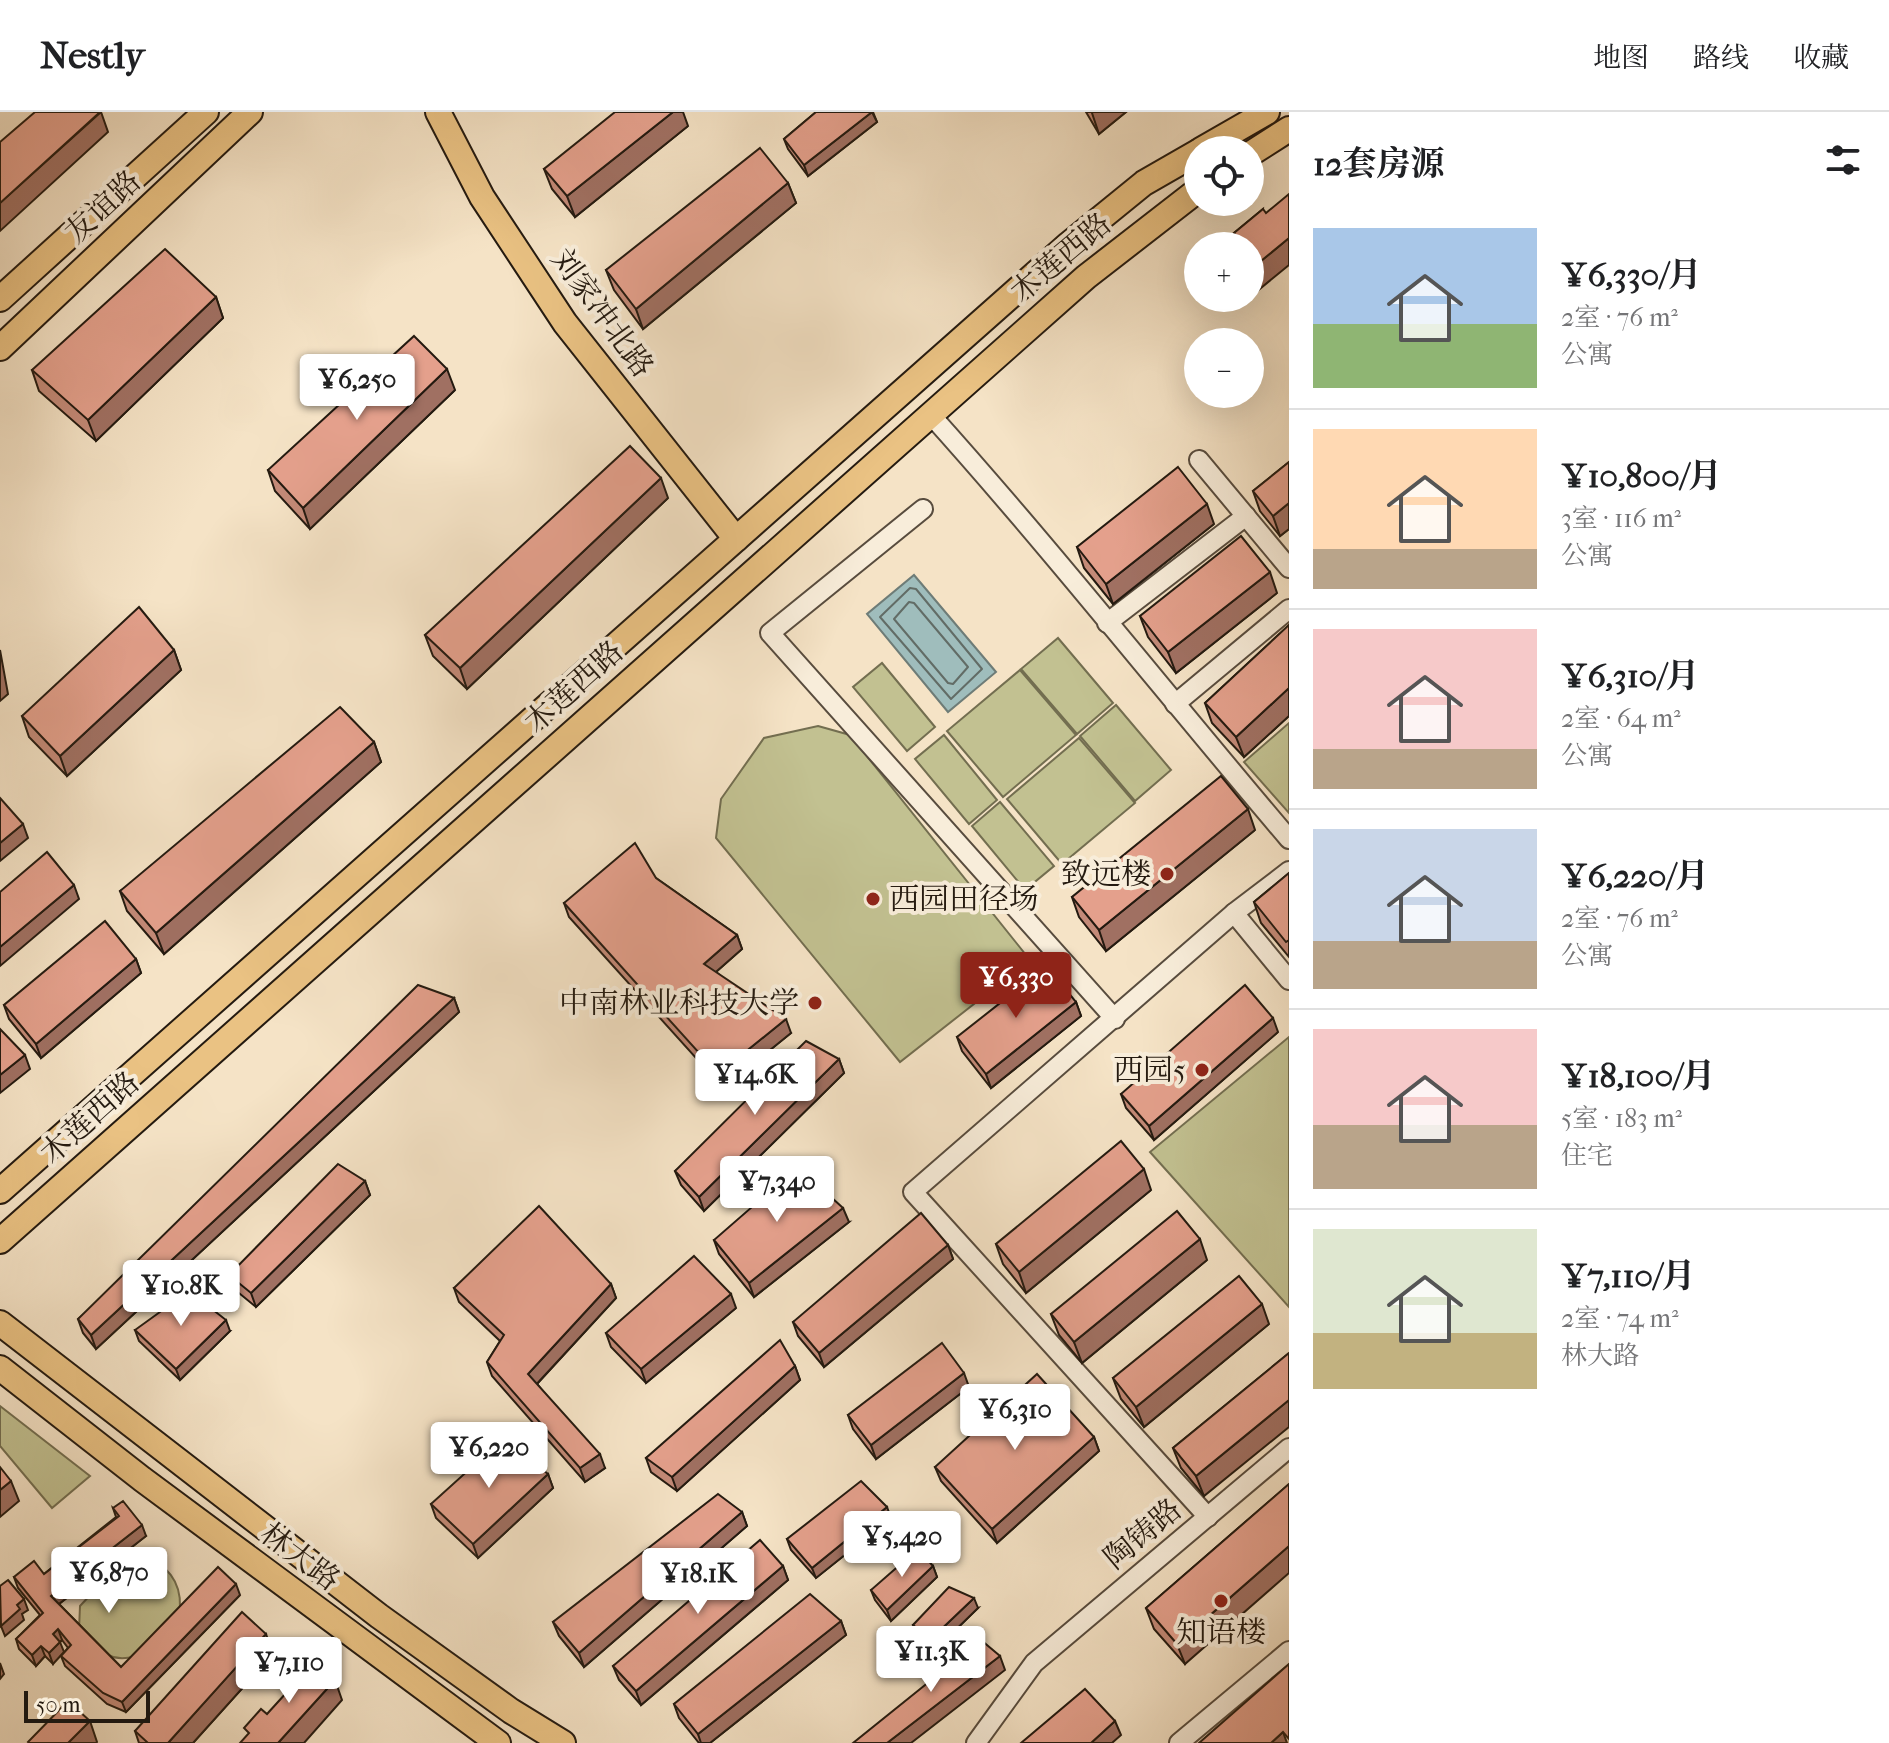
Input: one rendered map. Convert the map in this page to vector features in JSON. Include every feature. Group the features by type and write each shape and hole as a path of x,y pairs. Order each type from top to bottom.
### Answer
{"main road":[{"name":"友谊路","path":"0,299 206,112"},
{"name":"友谊路","path":"0,348 250,112"},
{"name":"刘家冲北路","path":"438,112 482,197 565,323 739,536"},
{"name":"刘家冲北路","path":"451,112 489,185 574,319 739,536"},
{"name":"木莲西路","path":"1225,136 1267,112"},
{"path":"1264,145 1289,129"},
{"name":"木莲西路","path":"0,1191 1069,244 1144,183 1184,160"},
{"name":"木莲西路","path":"0,1241 930,414 1086,277 1184,201"},
{"path":"0,1323 379,1616 511,1711 563,1743"},
{"name":"林大路","path":"0,1368 142,1479 498,1743"}],"street":[{"path":"930,414 1011,504 1289,839"},
{"path":"1199,460 1289,568"},
{"path":"923,509 770,633 1115,1019"},
{"path":"1107,623 1246,516"},
{"path":"1175,704 1289,609"},
{"path":"1208,1517 913,1192 1234,913 1289,871"},
{"path":"1234,913 1289,980"},
{"name":"陶铸路","path":"976,1743 1034,1663 1289,1448"},
{"path":"1179,1743 1289,1651"}],"shaded area":[{"path":"1058,638 1113,703 1077,734 1021,669"},
{"path":"882,663 935,727 907,751 853,687"},
{"path":"1020,670 1076,735 1003,797 947,731"},
{"path":"1116,705 1171,770 1135,801 1080,736"},
{"path":"1289,723 1289,813 1244,762"},
{"name":"西园田径场","path":"818,726 850,735 1030,960 900,1062 716,838 721,799 764,738"},
{"path":"944,735 997,800 969,824 915,759"},
{"path":"1079,738 1135,803 1062,864 1007,799"},
{"path":"1000,802 1054,866 1025,890 972,826"},
{"path":"1289,1037 1289,1307 1150,1152"},
{"path":"0,1406 90,1476 52,1508 0,1446"},
{"path":"142,1557 159,1564 171,1575 178,1589 180,1607 135,1656 118,1658 104,1653 79,1630 80,1606 121,1562"}],"water":[{"path":"914,575 996,672 948,712 867,614"}],"building":[{"path":"35,112 100,112 0,203 0,142"},
{"path":"615,112 673,112 567,196 544,169"},
{"path":"816,112 872,112 804,165 784,139"},
{"path":"760,148 788,183 636,309 606,270"},
{"path":"1289,194 1289,238 1264,259 1264,232 1235,232 1255,216 1264,216 1264,210 1266,213"},
{"path":"165,249 216,297 88,420 32,370"},
{"path":"414,336 447,369 303,508 268,470"},
{"path":"630,446 661,478 460,668 425,635"},
{"path":"1289,462 1289,503 1273,516 1253,491"},
{"path":"1178,467 1207,504 1106,584 1077,547"},
{"path":"1241,536 1270,572 1168,652 1140,616"},
{"path":"139,607 174,650 60,756 22,716"},
{"path":"1289,625 1289,688 1236,737 1205,703"},
{"path":"340,707 374,742 156,933 120,891"},
{"path":"1221,776 1248,809 1099,930 1072,897"},
{"path":"0,798 23,824 0,843"},
{"path":"635,843 656,878 737,935 704,964 786,1019 718,1074 564,903"},
{"path":"47,852 74,885 0,947 0,892"},
{"path":"1289,873 1289,940 1286,942 1254,902"},
{"path":"105,921 136,959 36,1044 4,1005"},
{"path":"1047,966 1076,1002 986,1074 957,1037"},
{"path":"418,985 454,998 91,1335 78,1319"},
{"name":"西园5","path":"1245,985 1273,1018 1149,1126 1121,1094"},
{"path":"0,1029 25,1055 0,1075"},
{"path":"806,1041 839,1059 699,1197 675,1171"},
{"path":"1121,1141 1144,1169 1019,1272 996,1244"},
{"path":"338,1164 365,1181 251,1293 229,1275"},
{"path":"798,1167 843,1208 749,1283 714,1240"},
{"path":"539,1206 611,1284 528,1374 600,1454 580,1468 487,1362 504,1335 454,1288"},
{"path":"1177,1211 1200,1239 1074,1342 1051,1314"},
{"path":"921,1213 948,1245 819,1353 793,1322"},
{"path":"694,1256 731,1294 641,1369 606,1333"},
{"path":"1239,1276 1262,1304 1136,1407 1113,1378"},
{"path":"189,1291 226,1320 176,1369 135,1330"},
{"path":"780,1340 795,1366 672,1477 646,1458"},
{"path":"942,1343 964,1373 871,1445 848,1415"},
{"path":"1289,1353 1289,1400 1196,1476 1173,1448"},
{"path":"1037,1374 1094,1437 992,1529 935,1467"},
{"path":"504,1438 548,1474 473,1544 431,1504"},
{"path":"0,1467 11,1481 0,1490"},
{"path":"861,1481 887,1507 812,1568 787,1539"},
{"path":"1289,1484 1289,1546 1177,1644 1146,1608"},
{"path":"718,1494 742,1512 579,1653 553,1622"},
{"path":"123,1501 142,1525 51,1596 121,1667 218,1567 236,1584 122,1702 103,1693 61,1656 71,1645 58,1629 53,1634 60,1642 49,1653 41,1646 32,1655 16,1639 43,1613 14,1577 34,1561 44,1574 119,1516 113,1508"},
{"path":"760,1540 783,1566 636,1691 613,1666"},
{"path":"918,1549 933,1566 887,1610 871,1590"},
{"path":"8,1580 24,1599 17,1605 20,1609 1,1626 0,1586"},
{"path":"949,1587 974,1598 931,1639 913,1625"},
{"path":"810,1594 841,1621 698,1734 674,1704"},
{"path":"242,1612 266,1634 168,1743 148,1743 135,1731"},
{"path":"981,1640 1000,1656 887,1743 853,1743"},
{"path":"315,1661 335,1680 278,1743 240,1743 249,1733 244,1728 261,1709 267,1714 287,1692 281,1687 300,1665 306,1671"},
{"path":"1289,1664 1289,1739 1283,1732 1271,1743 1199,1743"},
{"path":"1085,1689 1115,1721 1091,1743 1021,1743"},
{"path":"68,1701 90,1721 68,1743 29,1743 28,1742"}],"place":[{"name":"致远楼","path":"1167,874"},
{"name":"西园田径场","path":"873,899"},
{"name":"中南林业科技大学","path":"815,1003"},
{"name":"西园5","path":"1202,1070"},
{"name":"知语楼","path":"1221,1601"}]}
